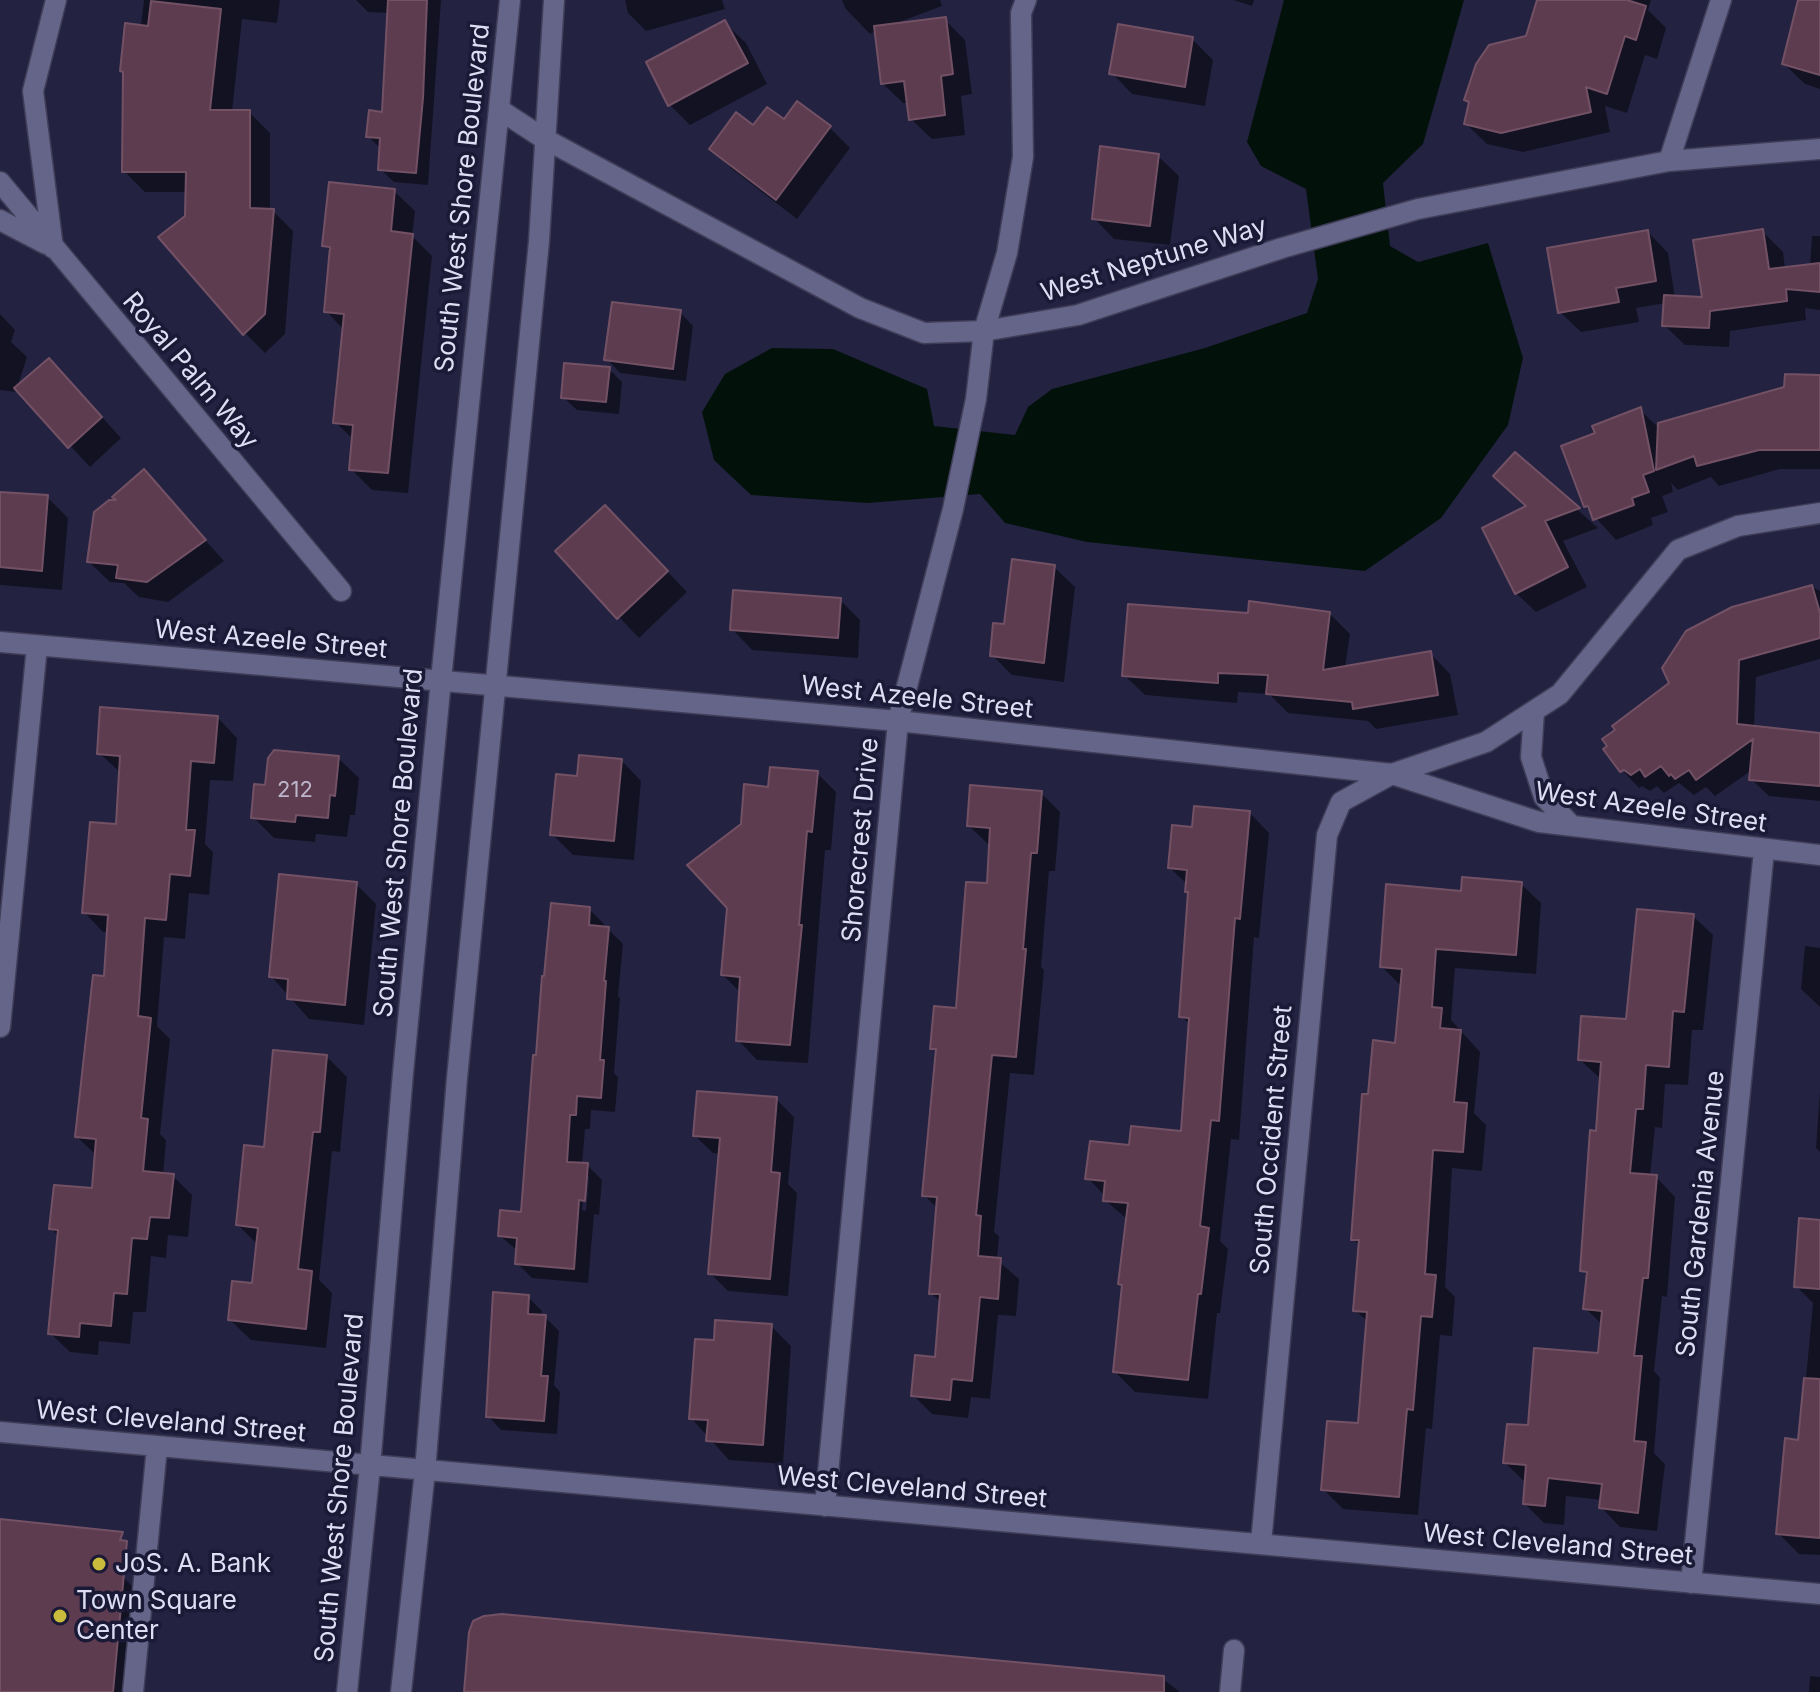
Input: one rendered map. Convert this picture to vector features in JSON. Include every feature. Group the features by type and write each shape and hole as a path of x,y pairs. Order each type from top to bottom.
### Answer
{"street":[{"path":"53,248 33,91 56,0"},
{"name":"South West Shore Boulevard","path":"347,1692 370,1467 404,1057 510,0"},
{"path":"401,1692 425,1471 457,1078 539,241 543,138 554,0"},
{"path":"1669,161 1721,0"},
{"name":"Shorecrest Drive","path":"825,1506 898,721 953,509 976,399 984,331 1007,253 1023,157 1022,4"},
{"name":"West Neptune Way","path":"500,110 543,138 860,308 924,333 984,331 1078,315 1282,248 1418,209 1669,161 1820,149"},
{"name":"Royal Palm Way","path":"0,182 341,591"},
{"path":"0,220 53,248"},
{"path":"1392,774 1486,742 1560,694 1678,550 1738,526 1820,513"},
{"name":"West Azeele Street","path":"0,642 898,721 1392,774 1539,822 1820,855"},
{"path":"0,1027 37,646"},
{"path":"1534,711 1531,757 1544,797 1572,826"},
{"name":"South Occident Street","path":"1261,1543 1327,835 1341,802 1392,774"},
{"name":"South Gardenia Avenue","path":"1691,1583 1764,850"},
{"name":"West Cleveland Street","path":"0,1432 1820,1594"},
{"path":"133,1692 157,1447"},
{"path":"1230,1692 1234,1650"}],"shaded area":[{"path":"1284,0 1464,0 1423,144 1383,183 1390,246 1418,262 1488,243 1523,358 1508,425 1441,518 1365,571 1087,542 1005,523 980,494 868,503 751,495 714,460 702,412 725,374 772,348 833,349 927,389 934,426 1015,435 1028,407 1052,389 1205,348 1307,313 1318,279 1306,189 1261,166 1247,142"}],"building":[{"path":"388,0 427,0 416,173 378,170 380,138 366,137 369,110 382,112"},
{"path":"1537,0 1627,0 1646,6 1636,40 1625,36 1607,94 1586,87 1591,112 1501,133 1464,124 1469,102 1464,100 1476,64 1489,45 1526,36"},
{"path":"1798,0 1820,0 1820,75 1782,64"},
{"path":"151,1 221,9 210,110 250,110 250,208 274,209 265,314 243,335 158,237 185,216 186,172 122,172 123,72 120,71 125,23 148,26"},
{"path":"946,17 953,74 941,76 945,115 909,120 904,81 881,84 874,26"},
{"path":"725,20 748,63 668,106 646,62"},
{"path":"1118,24 1193,37 1185,87 1109,74"},
{"path":"797,101 831,126 776,200 709,149 736,112 753,125 767,107 784,119"},
{"path":"1100,146 1159,154 1150,226 1092,219"},
{"path":"329,182 395,189 391,231 413,234 388,473 349,470 353,425 333,423 344,314 324,312 330,247 322,246"},
{"path":"1763,229 1769,269 1820,263 1820,292 1786,289 1787,301 1710,311 1709,328 1662,326 1664,295 1702,297 1693,240"},
{"path":"1648,230 1656,281 1616,288 1619,302 1558,313 1547,248"},
{"path":"612,302 681,310 673,369 604,360"},
{"path":"49,358 102,417 68,448 14,388"},
{"path":"564,363 610,367 606,402 561,398"},
{"path":"1785,374 1820,375 1820,450 1759,450 1697,466 1694,456 1656,470 1658,423 1784,387"},
{"path":"1641,407 1654,471 1643,475 1649,492 1632,498 1634,505 1593,520 1588,506 1584,507 1561,446 1595,433 1592,426"},
{"path":"1515,452 1580,508 1545,521 1568,567 1515,594 1482,528 1526,506 1493,476"},
{"path":"144,469 206,540 147,582 116,578 118,565 87,562 94,512 109,500 116,500 112,497"},
{"path":"0,492 48,495 42,571 0,567"},
{"path":"605,505 668,571 617,619 555,551"},
{"path":"1012,559 1055,565 1044,663 990,656 993,623 1004,624"},
{"path":"1812,585 1820,613 1820,638 1739,660 1737,724 1820,733 1820,786 1749,780 1753,739 1696,780 1689,770 1675,779 1661,766 1645,777 1640,769 1631,775 1624,770 1620,772 1603,749 1607,746 1602,739 1615,730 1612,726 1669,683 1662,668 1686,631 1732,607"},
{"path":"733,590 841,598 838,638 730,630"},
{"path":"1249,601 1330,612 1323,670 1431,651 1438,695 1353,709 1352,702 1266,694 1268,675 1218,673 1218,683 1122,676 1128,604 1248,613"},
{"path":"100,707 218,716 214,763 191,761 186,830 195,830 190,876 170,874 166,920 145,918 138,1016 151,1018 141,1118 148,1119 143,1171 174,1174 169,1218 150,1217 147,1239 132,1238 127,1294 114,1293 111,1326 80,1323 79,1337 48,1334 58,1230 49,1229 54,1185 92,1188 96,1139 75,1137 93,975 104,976 108,915 82,913 90,822 116,824 120,756 97,754"},
{"path":"274,750 339,756 335,796 330,795 328,818 296,815 295,822 251,818 254,784 265,785 268,758"},
{"path":"579,755 622,759 614,841 550,835 556,774 577,776"},
{"path":"770,767 818,771 812,832 807,831 799,925 802,925 790,1045 736,1041 740,977 721,975 727,908 687,865 741,824 744,784 768,787"},
{"path":"970,785 1042,791 1037,853 1031,853 1016,1057 992,1055 976,1215 981,1216 978,1256 1001,1258 998,1299 980,1297 972,1381 952,1379 950,1400 911,1396 915,1355 935,1357 940,1294 929,1294 937,1197 922,1196 936,1049 930,1049 934,1006 956,1008 966,882 987,883 990,828 967,826"},
{"path":"1194,806 1250,811 1240,919 1235,918 1219,1121 1211,1120 1200,1226 1209,1228 1188,1380 1113,1372 1122,1285 1118,1284 1128,1203 1103,1201 1105,1181 1085,1179 1090,1141 1129,1145 1131,1126 1181,1131 1189,1018 1179,1017 1187,870 1168,868 1172,825 1192,827"},
{"path":"279,874 357,882 345,1005 287,999 288,979 269,977"},
{"path":"1462,877 1522,882 1516,955 1436,949 1432,1007 1442,1008 1440,1028 1461,1030 1454,1102 1467,1103 1463,1152 1433,1150 1425,1274 1436,1275 1432,1317 1421,1316 1413,1410 1407,1409 1399,1497 1321,1490 1327,1421 1358,1423 1367,1312 1353,1311 1359,1240 1351,1240 1362,1094 1368,1094 1373,1040 1395,1043 1402,969 1380,967 1386,884 1461,891"},
{"path":"551,903 590,907 589,925 609,927 600,1060 604,1060 601,1098 577,1096 576,1115 570,1115 567,1162 588,1163 585,1201 579,1200 574,1269 515,1264 517,1238 498,1236 500,1210 521,1212 533,1055 536,1055"},
{"path":"1637,909 1694,914 1684,1012 1673,1011 1669,1067 1646,1065 1643,1109 1636,1109 1630,1173 1657,1175 1648,1278 1643,1278 1634,1356 1642,1356 1634,1441 1646,1442 1638,1513 1599,1508 1602,1484 1548,1478 1545,1506 1523,1504 1526,1465 1503,1463 1507,1424 1528,1425 1534,1348 1598,1353 1602,1311 1583,1309 1587,1272 1580,1271 1590,1130 1596,1131 1601,1062 1578,1060 1581,1016 1626,1019"},
{"path":"273,1050 327,1055 320,1132 313,1132 298,1269 312,1271 306,1329 228,1320 232,1281 252,1283 258,1228 236,1225 244,1145 264,1147"},
{"path":"697,1091 777,1097 771,1172 780,1173 770,1279 708,1274 720,1138 693,1136"},
{"path":"1799,1218 1820,1220 1820,1289 1794,1287"},
{"path":"493,1292 529,1295 528,1314 546,1315 541,1376 548,1376 544,1421 486,1417"},
{"path":"715,1320 772,1324 763,1445 706,1441 708,1420 689,1419 695,1339 714,1340"},
{"path":"1804,1378 1820,1379 1820,1538 1776,1534 1785,1438 1798,1440"},
{"name":"Town Square Center","path":"0,1519 123,1532 120,1540 127,1541 113,1692 0,1692"},
{"path":"502,1614 1164,1676 1164,1692 464,1692 469,1632 473,1621"}],"place":[{"name":"JoS. A. Bank","path":"99,1564"},
{"name":"Town Square Center","path":"60,1616"}]}
